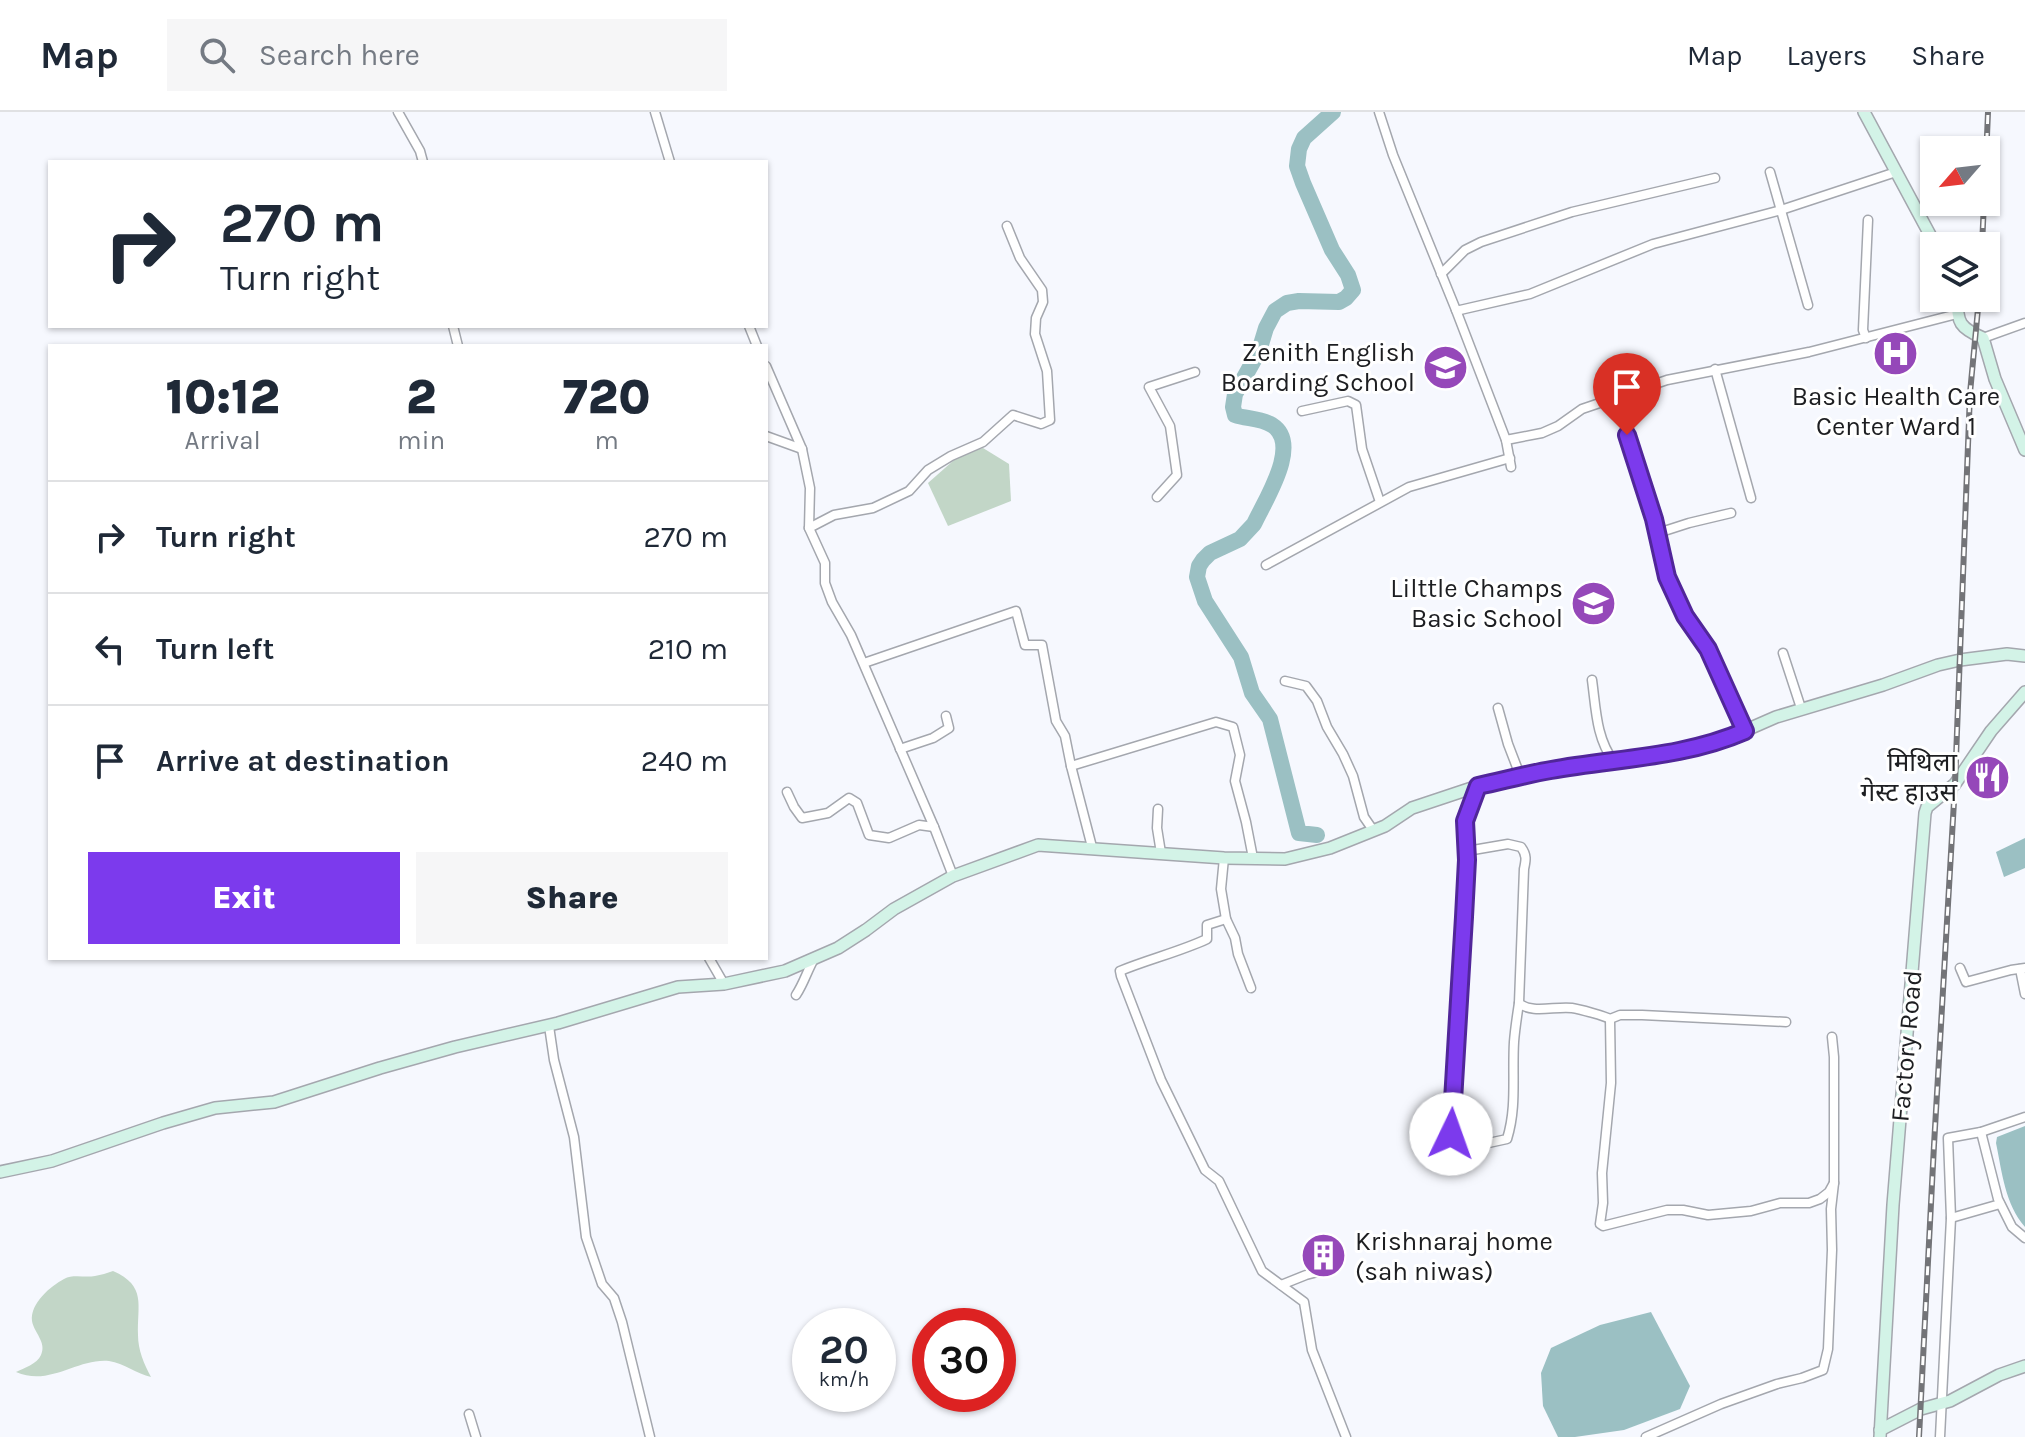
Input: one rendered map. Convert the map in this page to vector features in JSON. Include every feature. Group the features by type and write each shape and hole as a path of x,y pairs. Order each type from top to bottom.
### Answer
{"main road":[{"path":"1864,112 1928,232"},
{"path":"1957,314 1966,331 1983,338 1995,379 2025,450"},
{"path":"0,1172 52,1161 215,1108 274,1102 395,1064 549,1026 678,987 724,984 785,971 838,948 894,909 953,876 1038,845 1224,858 1285,859 1330,848 1385,826 1412,808 1478,786 1551,770 1658,756 1728,738 1801,708 1883,685 1938,665 2007,654 2025,656"},
{"name":"Factory Road","path":"1880,1434 1893,1205 1925,813 1927,807 1955,784 1991,731 2025,692"},
{"path":"1880,1434 1921,1409 1942,1404 1999,1375 2025,1366"}],"street":[{"path":"398,112 422,160"},
{"path":"655,112 669,160"},
{"path":"1266,565 1409,487 1510,463 1506,440 1393,155 1379,112"},
{"path":"1770,172 1808,305"},
{"path":"1456,310 1530,294 1653,244 1781,210 1896,172"},
{"path":"1441,274 1465,250 1481,242 1572,212 1715,178"},
{"path":"1866,338 1863,330 1868,220"},
{"path":"809,528 834,515 873,508 909,491 928,470 983,442 1013,415 1041,424 1050,420 1047,371 1035,334 1036,318 1043,302 1042,290 1020,258 1007,226"},
{"path":"1506,440 1542,433 1582,409 1667,380 1770,360 1957,314"},
{"path":"1983,338 2025,323"},
{"path":"1715,369 1751,498"},
{"path":"768,371 802,449 810,488 809,528 825,563 825,583 864,663 953,876"},
{"path":"1157,497 1177,475 1170,426 1149,387 1195,372"},
{"path":"1302,411 1348,401 1356,405 1362,449 1380,502"},
{"path":"1627,435 1658,533 1667,577 1685,616 1708,649 1745,731"},
{"path":"768,437 802,449"},
{"path":"1658,533 1731,513"},
{"path":"864,663 1016,611 1025,645 1042,645 1056,721 1065,736 1092,847"},
{"path":"1783,653 1801,708"},
{"path":"1592,680 1600,737 1614,762"},
{"path":"1285,681 1306,686 1317,701 1353,776 1364,817 1373,830"},
{"path":"1498,708 1518,770 1529,775"},
{"path":"900,749 933,738 949,728 946,716"},
{"path":"1071,766 1216,722 1233,727 1240,755 1235,781 1253,858"},
{"path":"1473,850 1508,844 1521,847 1527,859 1514,1044 1512,1123 1507,1139 1484,1144 1454,1138 1451,1134 1467,860 1465,821 1478,786"},
{"path":"787,792 802,818 828,813 849,798 857,803 869,835 889,838 919,825 934,827"},
{"path":"1158,809 1161,853"},
{"path":"1224,858 1221,889 1226,919 1251,988"},
{"path":"1226,919 1207,925 1207,939 1120,971 1121,976 1161,1080 1205,1170 1219,1181 1262,1271 1304,1302 1312,1350 1346,1437"},
{"path":"796,995 815,958"},
{"path":"710,960 724,984"},
{"path":"1960,968 1966,982 2023,969 2025,994"},
{"path":"1519,1003 1531,1010 1544,1007 1575,1008 1610,1019"},
{"path":"1610,1019 1631,1015 1786,1022"},
{"path":"1610,1019 1611,1083 1600,1224 1603,1226 1667,1210 1708,1215 1751,1211 1780,1203 1809,1203 1829,1192 1834,1183"},
{"path":"549,1026 554,1060 574,1137 586,1237 602,1284 614,1298 622,1322 650,1437"},
{"path":"1646,1437 1721,1404 1823,1370 1828,1349 1834,1183 1832,1037"},
{"path":"1940,1437 1951,1218 1948,1138 1981,1132 2025,1117"},
{"path":"1981,1132 2000,1204 2012,1227 2025,1238"},
{"path":"1951,1218 2000,1204"},
{"path":"1281,1285 1333,1268"},
{"path":"469,1414 476,1437"}],"green space":[{"path":"983,448 1009,464 1011,501 948,526 928,483 962,453"},
{"path":"113,1271 136,1290 139,1346 151,1377 109,1361 97,1361 40,1376 16,1372 41,1355 41,1342 33,1325 32,1314 42,1296 68,1278"}],"water":[{"path":"2025,838 2025,868 2004,877 1996,852"},
{"path":"2025,1126 2025,1227 2009,1198 1996,1143 1997,1137"},
{"path":"1651,1312 1690,1386 1680,1409 1624,1430 1558,1437 1543,1406 1541,1373 1551,1348 1600,1325"}],"waterway":[{"path":"1317,835 1299,833 1270,719 1252,693 1241,657 1205,601 1197,577 1199,566 1210,553 1240,539 1254,524 1278,473 1283,445 1280,434 1272,425 1235,415 1233,407 1235,394 1259,351 1275,311 1287,303 1299,301 1339,302 1353,290 1348,275 1332,250 1297,166 1304,138 1333,112"}],"railway":[{"path":"1987,136 1988,112"},
{"path":"1983,216 1983,232"},
{"path":"1919,1437 1955,784 1970,393 1978,312"}],"place":[{"name":"Basic Health Care Center Ward 1","path":"1896,353"},
{"name":"Zenith English Boarding School","path":"1446,367"},
{"name":"Lilttle Champs Basic School","path":"1594,603"},
{"name":"मिथिला गेस्ट हाउस","path":"1988,777"},
{"name":"Krishnaraj home (sah niwas)","path":"1324,1256"}],"route":[{"path":"1451,1134 1467,860 1465,821 1478,786 1551,770 1658,756 1745,731 1708,649 1685,616 1667,577 1654,519 1627,435"}]}
